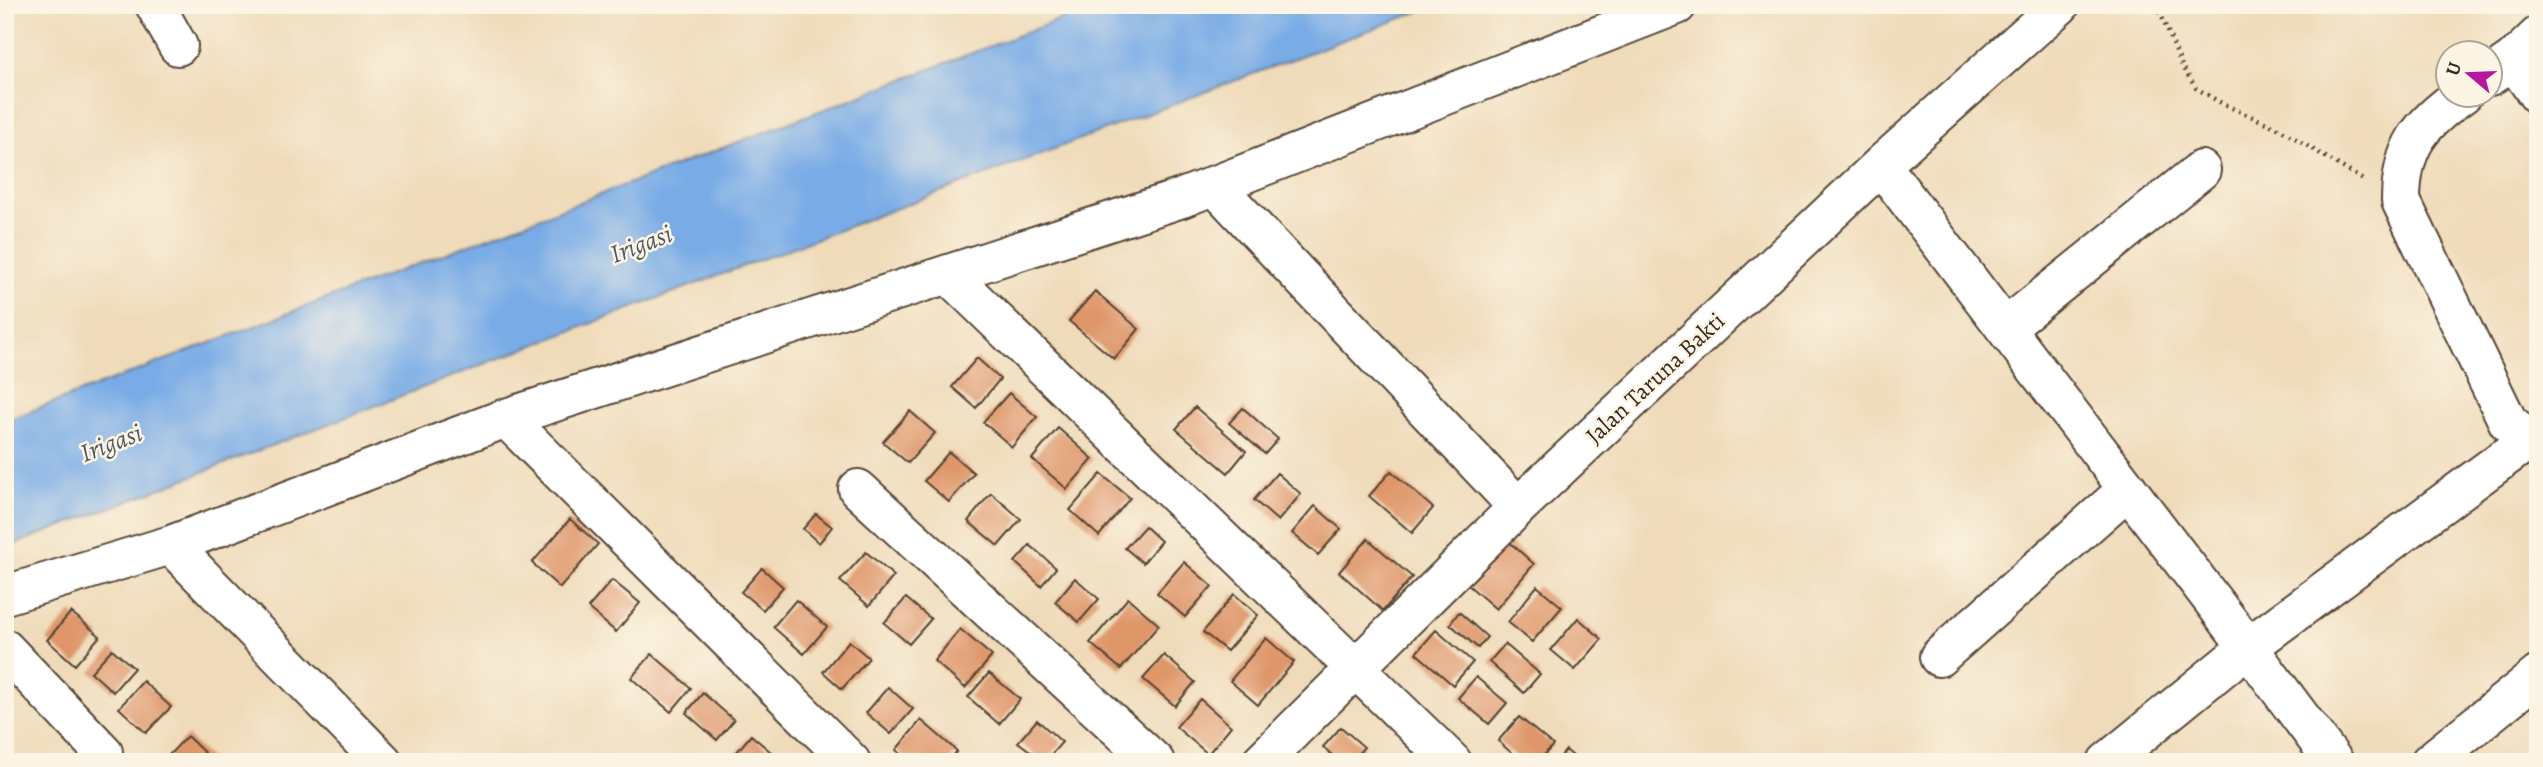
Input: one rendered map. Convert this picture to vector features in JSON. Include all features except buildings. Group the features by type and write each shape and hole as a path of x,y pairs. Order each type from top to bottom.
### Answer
{"street":[{"path":"155,5 178,46"},
{"path":"5,595 172,545 506,418 1214,186 1677,5"},
{"name":"Jalan Taruna Bakti","path":"1261,762 1518,507 1881,165 2060,5"},
{"path":"2514,57 2538,94"},
{"path":"2444,108 2434,115 2408,148 2401,175 2401,201 2508,422 2519,431 2536,434"},
{"path":"1881,165 2334,762"},
{"path":"2005,328 2201,170"},
{"path":"1214,186 1518,507"},
{"path":"948,274 1451,762"},
{"path":"506,418 852,762"},
{"path":"2107,762 2248,647 2536,434"},
{"path":"858,489 1155,762"},
{"path":"1939,657 2128,489"},
{"path":"172,545 383,762"},
{"path":"5,649 103,759"},
{"path":"2430,762 2538,675"}],"path":[{"path":"2157,5 2182,66 2196,88 2223,104 2280,129 2401,201"}],"water":[{"name":"Irigasi","path":"1098,5 1436,5 526,348 5,548 5,421"}]}
